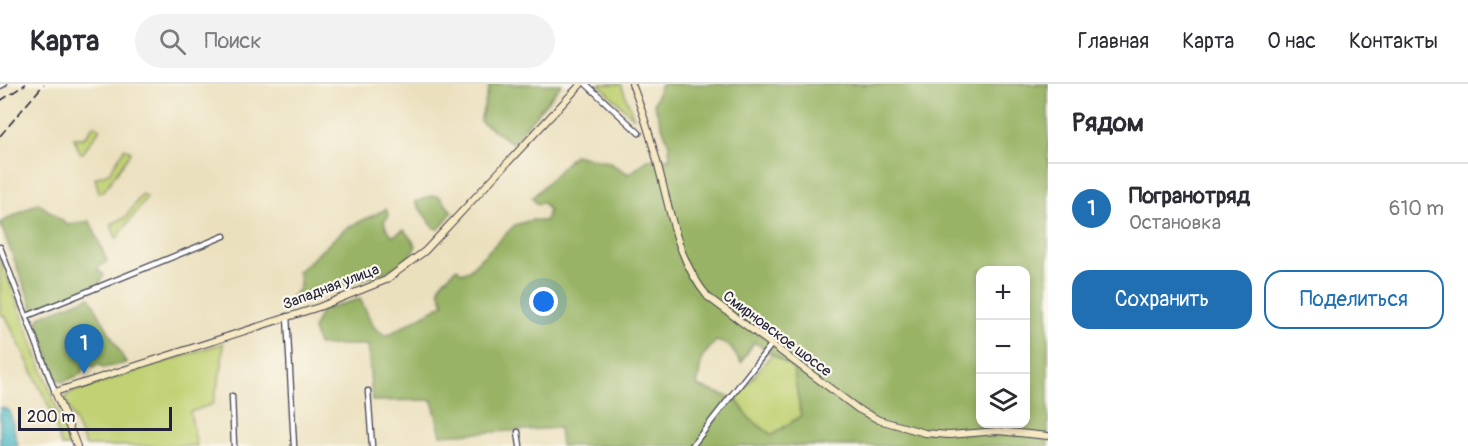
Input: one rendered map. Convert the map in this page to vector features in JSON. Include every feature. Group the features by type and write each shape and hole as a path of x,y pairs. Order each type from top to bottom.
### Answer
{"street":[{"path":"0,86 4,84"},
{"name":"Западная улица","path":"55,392 376,285 406,267 425,251 581,84"},
{"path":"586,84 639,133"},
{"name":"Смирновское шоссе","path":"632,84 654,151 675,234 695,282 708,297 858,409 902,428 949,435 998,430 1048,436"},
{"path":"27,316 224,236"},
{"path":"0,247 77,446"},
{"path":"287,316 294,446"},
{"path":"693,446 771,345"},
{"path":"368,391 372,446"},
{"path":"232,396 234,446"},
{"path":"518,432 520,446"}],"green space":[{"path":"490,84 562,84 512,143 480,121"},
{"path":"599,84 621,84 634,118"},
{"path":"664,84 1048,84 1048,446 561,446 559,428 441,435 432,400 372,401 368,345 318,345 313,329 322,310 360,299 374,327 386,336 444,304 439,290 441,283 457,268 462,273 469,270 515,225 532,220 545,221 549,210 543,203 537,204 532,198 574,155 608,162 629,174 649,159 670,159 669,145 654,104 660,86","holes":["716,341 729,345 741,363 754,342 793,368 801,416 772,435 749,418 736,399 697,386 702,357"]},
{"path":"94,125 100,129 83,153 80,153 74,138 84,138"},
{"path":"125,148 131,152 104,191 99,193 95,178 109,173"},
{"path":"142,194 147,198 116,239 111,224 126,217"},
{"path":"431,196 439,196 452,212 439,229 434,228 415,202"},
{"path":"38,203 68,225 90,221 107,261 97,269 104,275 99,285 34,311 0,223"},
{"path":"386,209 389,216 384,221 386,228 393,236 404,230 416,245 402,263 391,270 330,288 291,304 290,298 300,286 298,272 345,229"},
{"path":"0,257 71,446 61,446 53,415 6,317 0,314"},
{"path":"90,297 126,363 103,368 99,364 93,367 87,362 80,375 63,382 57,380 37,322 41,316"},
{"path":"223,343 222,366 213,404 190,412 197,446 86,446 65,399 69,393"},
{"path":"772,354 794,369 801,417 772,435 749,418 736,399"}],"water":[{"path":"0,407 10,411 18,446 0,446"}],"railway":[{"path":"0,101 26,84"},
{"path":"0,136 44,84"}],"place":[{"name":"Погранотряд","path":"84,374"}]}
